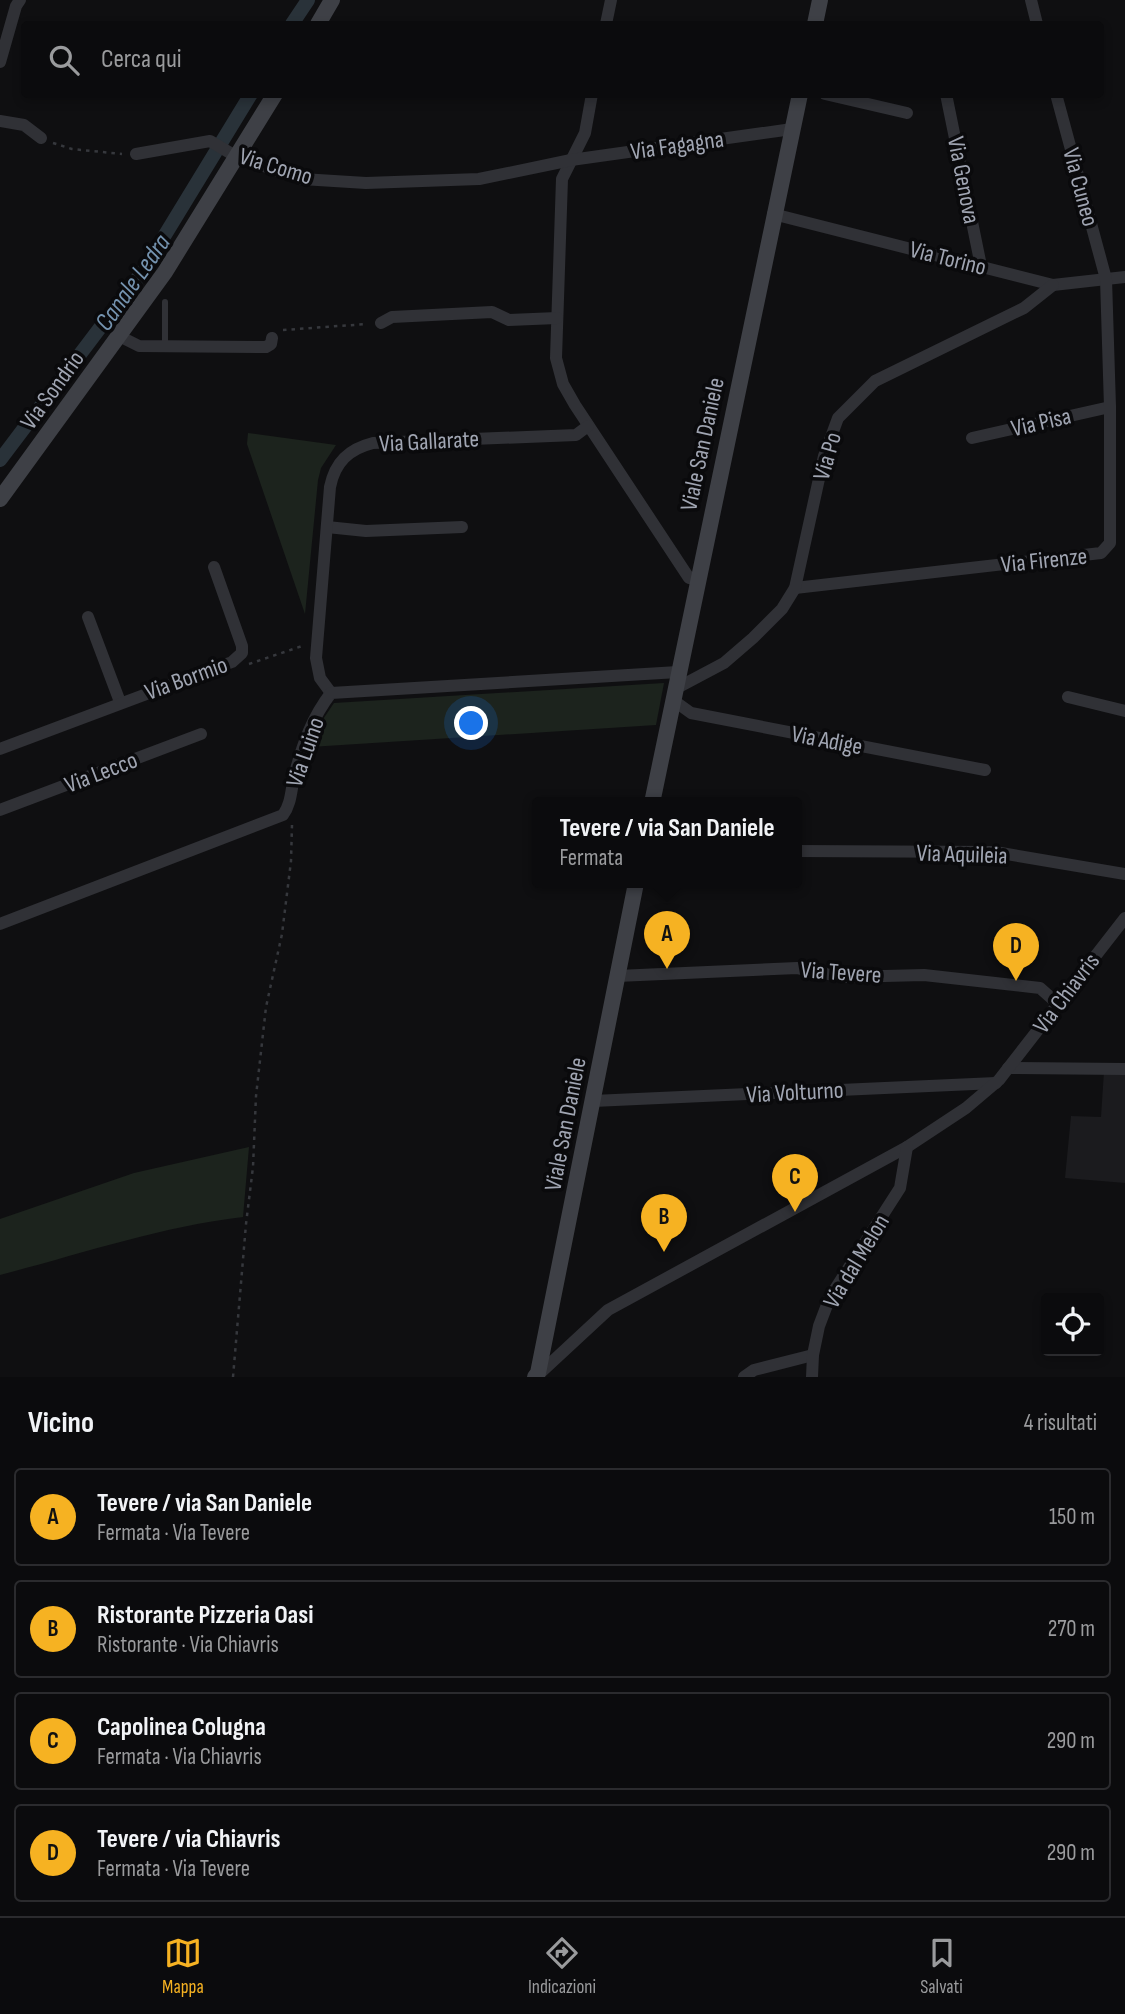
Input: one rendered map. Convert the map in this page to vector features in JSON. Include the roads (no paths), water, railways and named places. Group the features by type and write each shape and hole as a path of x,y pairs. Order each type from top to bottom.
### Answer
{"street":[{"path":"0,62 20,0"},
{"path":"320,21 332,0"},
{"path":"607,21 611,0"},
{"path":"816,21 820,0"},
{"path":"1031,0 1036,21"},
{"name":"Via Sondrio","path":"0,499 172,262 233,155 272,98"},
{"path":"592,98 585,133 566,161 562,179 556,358 563,384 588,426 689,578 697,580"},
{"name":"Viale San Daniele","path":"653,797 799,98"},
{"path":"842,98 907,113"},
{"name":"Via Genova","path":"947,98 981,266"},
{"name":"Via Cuneo","path":"1057,98 1106,279"},
{"path":"0,121 24,125 41,138"},
{"name":"Via Fagagna","path":"566,161 792,129"},
{"name":"Via Como","path":"136,154 210,142 233,155 302,179 366,183 479,178 566,161"},
{"name":"Via Torino","path":"773,214 1053,285 1125,277"},
{"name":"Via Firenze","path":"795,588 1101,553 1110,543 1106,279"},
{"name":"Via Po","path":"675,687 724,663 782,609 795,588 824,456 838,418 875,381 1024,308 1053,285"},
{"path":"381,323 392,317 492,312 509,320 557,318"},
{"path":"119,336 139,345 266,347 271,344 272,338"},
{"name":"Via Pisa","path":"972,438 1110,407"},
{"name":"Via Gallarate","path":"331,693 317,668 318,640 333,470 341,460 360,446 373,443 576,435 588,426"},
{"path":"327,527 366,531 462,527"},
{"name":"Via Bormio","path":"0,749 238,658 242,653 242,646 214,567"},
{"name":"Via Bormio","path":"88,617 120,702"},
{"name":"Via Luino","path":"0,924 279,818 287,810 294,775 308,730 331,693 675,687"},
{"name":"Via Adige","path":"675,687 691,713 985,770"},
{"path":"1068,697 1125,711"},
{"name":"Via Lecco","path":"0,810 201,734"},
{"name":"Via Aquileia","path":"802,851 995,852 1125,874"},
{"name":"Viale San Daniele","path":"537,1376 635,888"},
{"name":"Via Chiavris","path":"537,1376 608,1310 907,1147 949,1121 997,1083 1125,918"},
{"name":"Via Tevere","path":"617,976 797,968 845,977 924,975 1040,988 1058,1004"},
{"path":"1008,1068 1125,1069"},
{"name":"Via Volturno","path":"593,1101 997,1083"},
{"name":"Via dal Melon","path":"812,1377 813,1355 830,1297 900,1188 907,1147"},
{"path":"744,1377 754,1370 813,1355"}],"lane":[{"path":"165,302 165,345"}],"waterway":[{"name":"Canale Ledra","path":"294,21 308,0"},
{"name":"Canale Ledra","path":"0,460 143,271 249,98"}],"place":[{"name":"Tevere / via San Daniele","path":"667,969"},
{"name":"Tevere / via Chiavris","path":"1016,981"},
{"name":"Capolinea Colugna","path":"795,1212"},
{"name":"Ristorante Pizzeria Oasi","path":"664,1252"}]}
